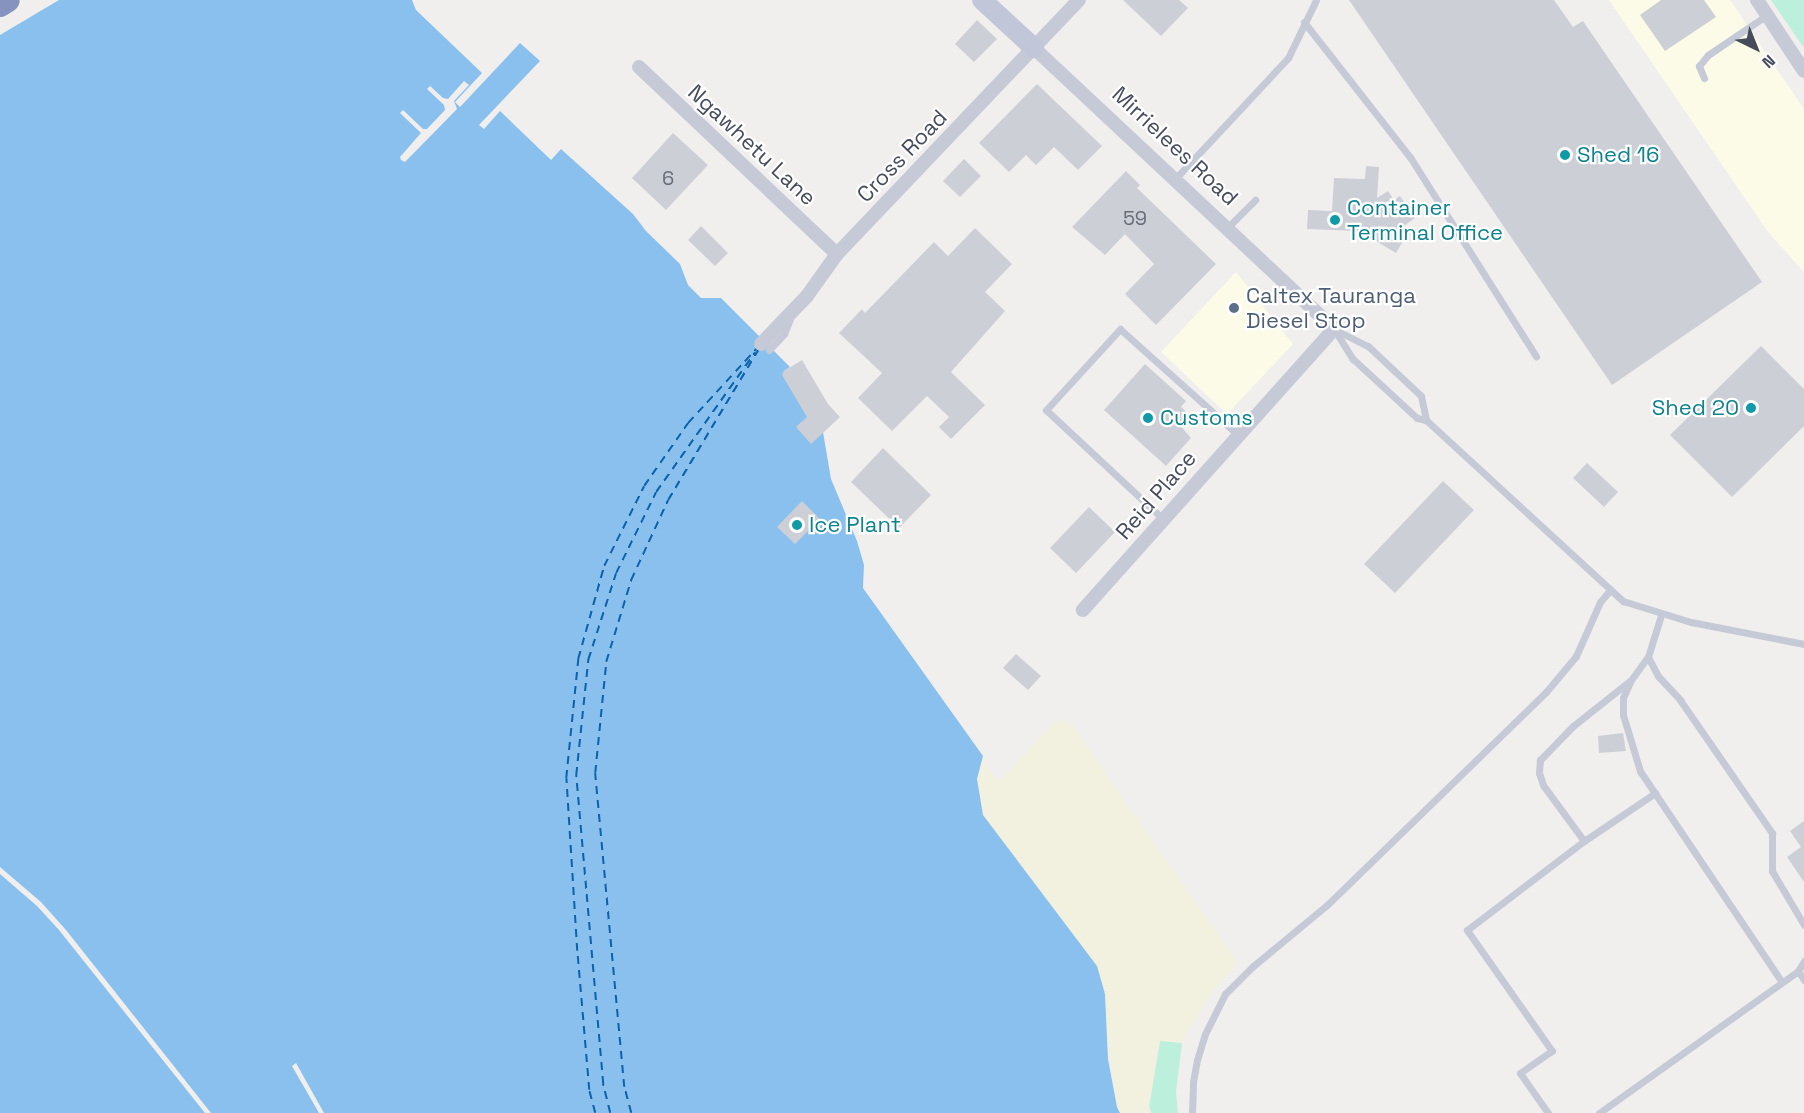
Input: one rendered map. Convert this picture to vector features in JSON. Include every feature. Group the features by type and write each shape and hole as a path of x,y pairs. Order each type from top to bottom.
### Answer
{"highway":[{"path":"0,5 8,0"}],"main road":[{"name":"Mirrielees Road","path":"982,0 1034,48"}],"street":[{"name":"Cross Road","path":"765,347 837,255 1078,0"},
{"path":"1757,0 1804,70"},
{"name":"Mirrielees Road","path":"1034,48 1334,329"},
{"name":"Ngawhetu Lane","path":"639,67 837,255"},
{"name":"Reid Place","path":"1083,610 1334,329"}],"lane":[{"path":"1175,179 1288,58 1316,0"},
{"path":"1704,78 1699,66 1708,55 1767,15"},
{"path":"1304,22 1410,157 1536,356"},
{"path":"1227,228 1255,200"},
{"path":"1163,519 1046,410 1120,329 1238,435"},
{"path":"1334,329 1368,346 1421,396 1426,420"},
{"path":"1334,329 1353,359 1417,418 1426,420 1623,601 1661,615 1804,644"},
{"path":"1192,1113 1193,1082 1197,1060 1205,1034 1225,994 1245,973 1327,905 1546,692 1576,656 1600,602 1610,590"},
{"path":"1661,615 1648,657 1631,680 1623,698 1623,715 1640,771 1782,982"},
{"path":"1648,657 1658,676 1680,700 1772,833 1772,871 1804,925"},
{"path":"1584,841 1543,785 1539,773 1540,760 1573,726 1631,680"},
{"path":"1548,1113 1520,1073 1552,1051 1467,930 1584,841 1654,793"},
{"path":"1599,1113 1798,971 1804,960"},
{"path":"1798,971 1804,980"}],"shaded area":[{"path":"1609,0 1730,0 1804,109 1804,272 1768,232"},
{"name":"Caltex Tauranga Diesel Stop","path":"1236,272 1293,344 1227,414 1161,352"}],"green space":[{"path":"1771,0 1804,0 1804,47 1802,45"},
{"path":"1160,1040 1182,1043 1176,1092 1178,1113 1151,1113 1149,1106"}],"sand":[{"path":"1055,721 1069,721 1238,963 1212,992 1182,1043 1160,1041 1149,1106 1151,1113 1120,1113 1117,1107 1097,967 983,815 977,779 983,756 991,774 1002,779"}],"water":[{"path":"0,0 412,0 416,10 482,73 455,102 460,107 520,43 540,61 479,125 484,129 500,111 551,160 561,149 633,214 646,231 680,264 688,285 701,298 721,298 790,367 784,371 783,376 823,432 831,479 857,541 864,565 863,588 983,756 977,779 983,815 1097,966 1105,994 1108,1059 1120,1113 0,1113"}],"pier":[{"path":"0,0 59,0 0,35"},
{"path":"464,81 469,85 454,101 457,109 405,162 401,160 400,157 421,133 400,113 403,110 423,129 427,129 445,110 444,105 427,89 430,86 443,98 448,99"},
{"path":"0,867 41,902 66,930 211,1113 205,1113 59,930 37,906 0,874"},
{"path":"296,1063 324,1113 319,1113 292,1066"}],"building":[{"path":"1123,0 1179,0 1188,8 1161,36"},
{"name":"Shed 16","path":"1349,0 1554,0 1573,27 1583,21 1762,282 1612,385"},
{"path":"1661,0 1704,0 1716,17 1665,51 1640,15"},
{"path":"977,20 997,39 974,62 955,44"},
{"path":"1037,84 1102,146 1078,170 1054,147 1036,165 1026,155 1009,172 979,143"},
{"path":"673,133 708,165 666,210 632,178"},
{"path":"964,159 981,176 960,197 943,181"},
{"path":"1366,166 1379,167 1377,198 1388,191 1394,200 1400,196 1415,218 1395,232 1405,238 1396,253 1359,231 1307,229 1308,210 1332,211 1334,178 1365,179"},
{"path":"1126,171 1140,185 1137,188 1216,264 1156,325 1125,294 1154,264 1125,234 1105,255 1072,227"},
{"path":"701,226 728,253 715,266 688,240"},
{"path":"975,228 1012,264 985,292 1005,311 951,372 985,405 951,439 939,427 949,417 927,396 892,431 858,398 882,373 839,333 862,309 865,313 934,242 948,256"},
{"name":"Shed 20","path":"1761,346 1804,389 1804,426 1732,497 1670,435"},
{"path":"802,360 828,404 840,417 811,444 796,427 807,417 782,375 784,371"},
{"name":"Customs","path":"1145,364 1186,401 1181,407 1188,413 1179,424 1191,438 1166,466 1104,410"},
{"path":"883,448 931,495 899,528 851,482"},
{"path":"1587,463 1618,492 1604,507 1573,478"},
{"path":"1443,481 1474,510 1395,593 1364,564"},
{"name":"Ice Plant","path":"802,501 820,519 795,544 777,527"},
{"path":"1089,507 1115,532 1076,573 1050,548"},
{"path":"1016,654 1041,676 1028,690 1003,668"},
{"path":"1623,733 1626,751 1599,753 1598,736"},
{"path":"1804,821 1804,882 1787,857 1801,847 1790,831"}],"ferry route":[{"path":"595,1113 589,1090 566,778 578,659 604,566 644,486 688,423 757,348"},
{"path":"631,1113 624,1087 595,773 606,662 631,580 668,500 758,350"},
{"path":"610,1113 603,1084 576,775 588,660 616,573 656,492 755,352"}],"place":[{"name":"Shed 16","path":"1565,155"},
{"name":"Container Terminal Office","path":"1335,220"},
{"name":"Caltex Tauranga Diesel Stop","path":"1234,308"},
{"name":"Shed 20","path":"1751,408"},
{"name":"Customs","path":"1148,418"},
{"name":"Ice Plant","path":"797,525"}]}
